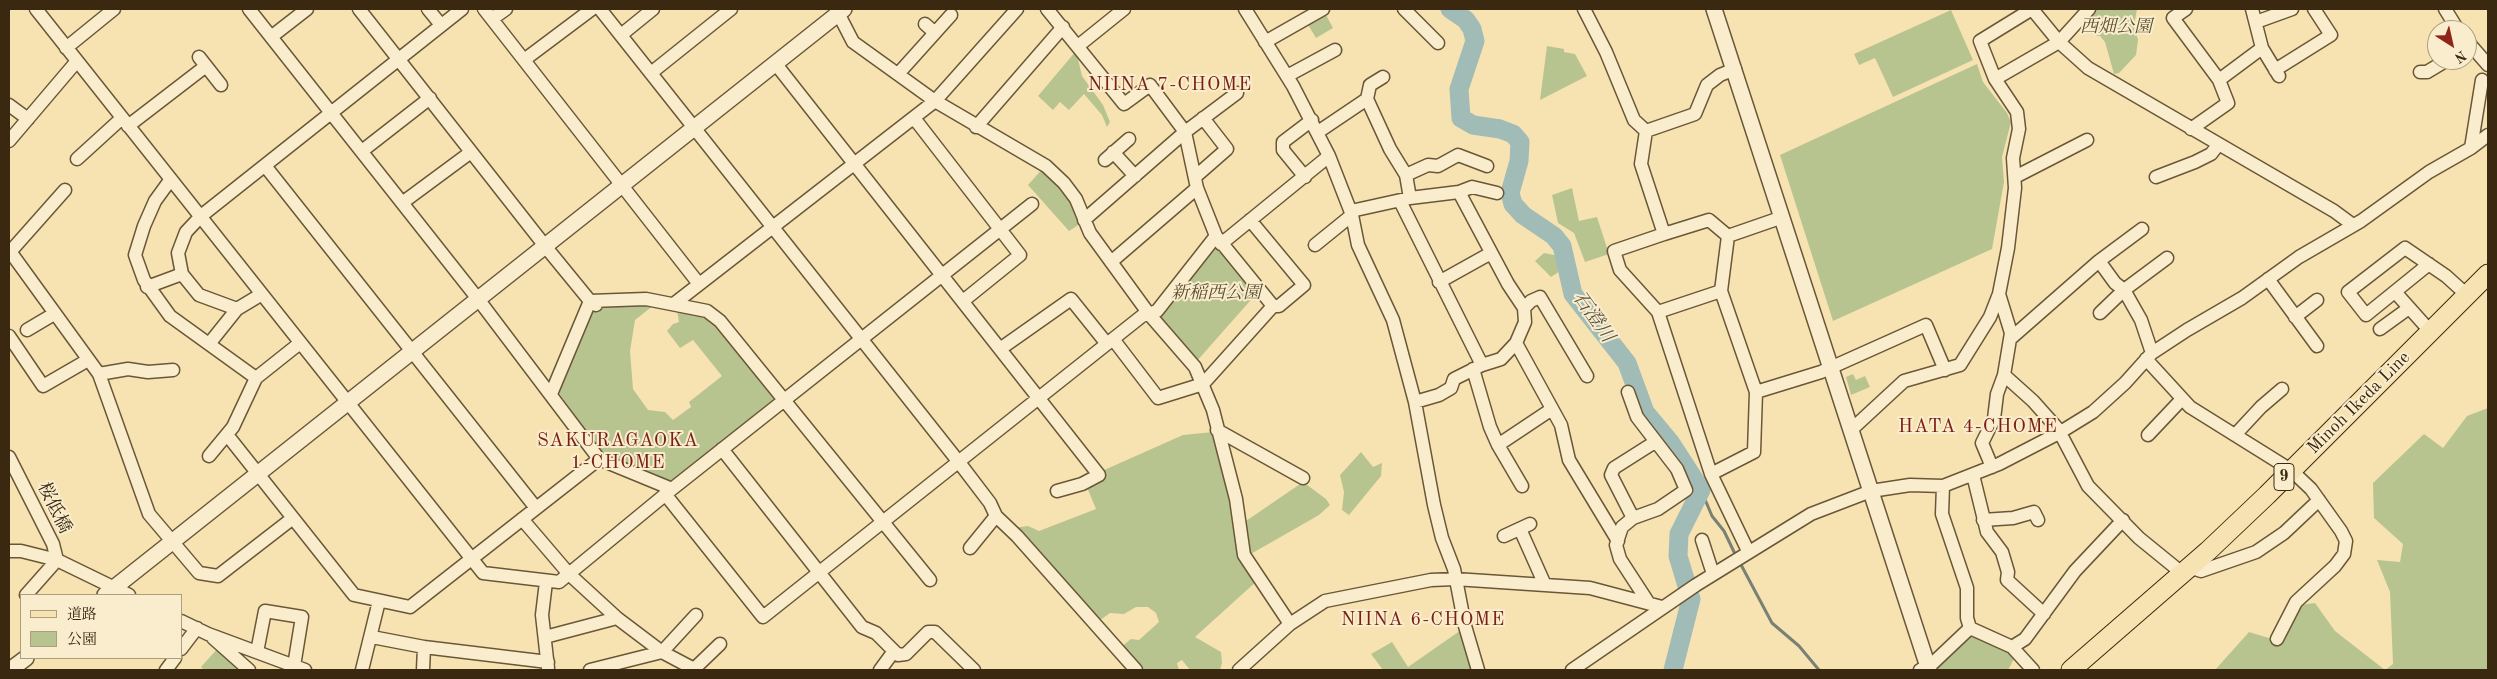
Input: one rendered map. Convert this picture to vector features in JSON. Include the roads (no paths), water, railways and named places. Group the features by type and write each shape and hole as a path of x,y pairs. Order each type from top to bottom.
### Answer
{"main road":[{"name":"Minoh Ikeda Line","path":"2071,670 2186,570 2292,470 2488,274"}],"street":[{"path":"36,9 482,573 546,582 559,582 722,449 1032,204"},
{"path":"66,48 114,9"},
{"path":"249,9 478,299 598,459 669,492 763,616 1142,316 1157,312 1218,240 1250,220 1329,156"},
{"path":"271,37 307,9"},
{"path":"359,9 545,246 593,303"},
{"path":"428,9 441,24"},
{"path":"237,309 199,295 182,274 178,253 186,232 201,216 266,167 441,24 462,9"},
{"path":"484,9 699,284"},
{"path":"492,19 506,9"},
{"path":"524,60 592,9"},
{"path":"600,9 958,461 990,503 996,516 1017,536 1136,670"},
{"path":"621,35 653,9"},
{"path":"651,73 731,9"},
{"path":"675,303 935,101 1017,9"},
{"path":"1047,9 1124,104 1150,85 1185,132 1196,182 1218,240 1273,306"},
{"path":"1078,46 1124,9"},
{"path":"1245,9 1287,76 1318,132 1351,213 1358,245 1393,320 1415,402 1434,505 1478,670"},
{"path":"1265,42 1323,9"},
{"path":"1404,9 1438,43"},
{"path":"1584,9 1606,52 1634,120 1646,131"},
{"path":"1714,9 1780,218 1871,491 1925,669 1934,663 1970,628"},
{"path":"1850,430 1904,381 1960,365 1990,317 1999,294 2008,248 2015,177 2013,158 2018,129 2018,112 1995,79 1980,40 2032,9 2059,42 2088,68 2334,211 2353,225"},
{"path":"1995,79 2059,42 2089,9"},
{"path":"2186,9 2173,18 2219,80 2228,102 2191,129"},
{"path":"2252,9 2262,48 2278,74 2330,34 2314,9"},
{"path":"2256,22 2292,9"},
{"path":"2445,9 2452,20"},
{"path":"110,592 694,128 839,10 842,23 853,42 935,101 976,127 1046,166 1064,183 1076,199 1090,233 1149,314 1195,367 1203,384 1236,500 1244,555 1290,624"},
{"path":"898,74 951,15"},
{"path":"925,24 935,33"},
{"path":"976,127 1063,27"},
{"path":"2219,80 2262,48"},
{"path":"1287,76 1335,50"},
{"path":"2477,54 2488,65"},
{"path":"9,142 77,61"},
{"path":"77,159 202,61 221,85"},
{"path":"775,63 1099,475 1082,484 1057,491"},
{"path":"1646,131 1695,114 1707,85 1720,74 1734,69"},
{"path":"2420,72 2430,70"},
{"path":"1383,77 1370,85 1367,98 1390,149 1406,175 1405,200 1477,367 1490,427 1498,445 1522,486"},
{"path":"2471,148 2482,80"},
{"path":"1084,220 1185,132 1236,93"},
{"path":"362,152 430,98"},
{"path":"1318,132 1367,98"},
{"path":"9,105 28,119"},
{"path":"914,118 1020,255 963,301"},
{"path":"1111,262 1227,150 1203,118"},
{"path":"1305,176 1283,150 1283,142 1312,120"},
{"path":"1646,131 1641,164 1664,234"},
{"path":"1572,670 1662,607 1811,514 1871,491 1910,485 1943,486 1992,467 2059,432 2093,412 2125,383 2149,356 2186,330 2219,314 2300,257 2376,212 2429,172 2471,148 2488,135"},
{"path":"1129,138 1109,156 1134,176"},
{"path":"2015,177 2087,140"},
{"path":"2156,176 2195,162 2210,154 2218,145"},
{"path":"402,203 471,152"},
{"path":"1406,175 1428,165 1438,166 1458,155 1487,166"},
{"path":"266,167 536,508"},
{"path":"171,179 155,201 144,226 135,255 147,287 170,316 256,378"},
{"path":"1315,245 1351,213 1405,200 1459,192 1472,188 1497,193"},
{"path":"65,190 10,251 98,374 149,514 199,573 218,576 293,518"},
{"path":"1415,402 1445,392 1451,388 1454,379 1477,367 1501,359 1516,343 1526,322 1524,308 1491,253 1459,192"},
{"path":"1728,236 1780,218"},
{"path":"1000,349 1071,298 1158,398 1203,384 1273,306 1279,306 1304,285 1250,220"},
{"path":"1728,236 1709,220 1614,251 1620,270 1658,312 1711,474 1741,556"},
{"path":"2010,339 2099,261 2142,229"},
{"path":"1711,474 1754,452 1756,392 1721,291 1728,236"},
{"path":"2429,264 2396,293 2366,315 2348,292 2405,248 2429,264 2446,276 2467,295"},
{"path":"1439,282 1491,253"},
{"path":"2100,313 2124,290 2167,258"},
{"path":"2099,261 2124,290 2141,320 2149,356 2182,399 2199,414 2292,470 2319,500 2342,531 2346,541 2344,554 2335,566 2296,602 2277,639"},
{"path":"147,287 182,274"},
{"path":"2268,280 2317,346"},
{"path":"1658,312 1721,291"},
{"path":"2396,293 2430,331"},
{"path":"209,344 237,309 262,294"},
{"path":"1992,467 1982,443 1994,419 1997,394 2004,375 2011,333 1999,294"},
{"path":"1524,308 1531,301 1540,297 1587,376"},
{"path":"593,303 646,299 675,303 707,311 720,321 786,399 930,580"},
{"path":"2296,317 2317,300"},
{"path":"551,394 593,303"},
{"path":"2380,328 2409,308"},
{"path":"27,330 54,314"},
{"path":"1756,392 1830,368 1926,325 1945,370"},
{"path":"9,336 44,386 88,360"},
{"path":"209,456 228,436 256,378 300,343"},
{"path":"1516,343 1561,425 1569,460 1618,542"},
{"path":"98,374 128,369 148,372 174,370"},
{"path":"2004,375 2033,401 2059,432 2088,486 2162,558 2186,570 2200,572 2256,552 2284,533 2319,500"},
{"path":"2235,435 2260,407 2282,389"},
{"path":"1628,392 1637,417 1677,469 1686,490 1658,509 1633,518 1622,527 1618,542 1620,559 1648,602"},
{"path":"2148,435 2182,399"},
{"path":"1498,445 1552,410"},
{"path":"1217,430 1303,478"},
{"path":"228,436 354,596 410,607 598,459"},
{"path":"1633,518 1611,475 1614,468 1655,442"},
{"path":"722,449 862,627 876,633 898,655 906,654 928,632 935,632 974,670"},
{"name":"桜低橋","path":"9,457 53,544 57,560 27,594"},
{"path":"1973,474 1980,498 1983,520 1987,532 2002,552 2008,572 2007,580 2044,614"},
{"path":"1943,486 1942,514 1967,588 1967,618 1970,628"},
{"path":"1983,520 2013,518 2034,512 2038,520"},
{"path":"970,548 996,516"},
{"path":"522,519 569,574 617,618 662,652 695,670 720,644"},
{"path":"2012,646 2025,639 2075,571 2122,520"},
{"path":"1504,536 1525,526 1545,585"},
{"path":"1702,540 1713,574"},
{"path":"9,551 21,551 57,560 110,592 123,594"},
{"path":"1239,670 1290,624 1325,601 1431,580 1455,579 1590,588 1662,607"},
{"path":"372,637 548,666 542,616 546,582"},
{"path":"362,670 372,637 379,601"},
{"path":"182,621 202,631 257,652 300,668 302,617 265,611 257,652"},
{"path":"590,670 662,652 696,615"},
{"path":"545,636 617,618"},
{"path":"1970,628 2012,646 2033,670"},
{"path":"182,648 202,631"},
{"path":"202,631 249,670"},
{"path":"423,670 424,647"},
{"path":"880,670 894,652"},
{"path":"10,670 25,659"},
{"path":"166,670 174,659"}],"waterway":[{"name":"石澄川","path":"1450,9 1466,20 1472,29 1475,41 1459,89 1461,118 1473,125 1500,129 1513,134 1520,142 1519,161 1510,193 1513,204 1523,215 1554,236 1562,246 1573,294 1627,363 1645,412 1670,442 1701,490 1679,534 1678,556 1691,599 1673,670"},
{"path":"1701,490 1712,516 1724,531 1736,556"},
{"path":"1739,561 1772,623 1799,646 1819,670"}],"district":[{"name":"NIINA 7-CHOME","path":"1170,85"},
{"name":"HATA 4-CHOME","path":"1978,427"},
{"name":"SAKURAGAOKA 1-CHOME","path":"618,452"},
{"name":"NIINA 6-CHOME","path":"1423,620"}],"park label":[{"name":"西畑公園","path":"2116,27"},
{"name":"新稲西公園","path":"1216,293"}]}
